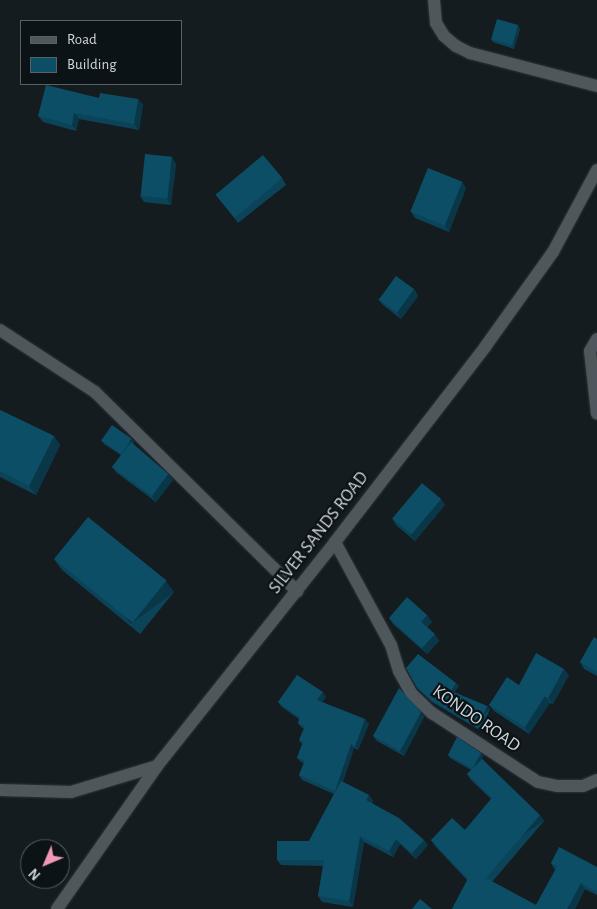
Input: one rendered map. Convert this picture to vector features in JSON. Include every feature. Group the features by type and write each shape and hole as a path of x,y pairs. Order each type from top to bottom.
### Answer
{"street":[{"path":"434,0 436,23 444,36 456,46 470,53 597,86"},
{"name":"SILVER SANDS ROAD","path":"56,909 157,766 335,542 485,347 547,260 597,170"},
{"path":"0,330 95,392 296,590"},
{"path":"597,339 590,351 597,414"},
{"name":"KONDO ROAD","path":"335,542 391,645 398,671 412,694 432,713 538,782 557,786 583,786 597,780"},
{"path":"0,790 71,792 157,766"}],"building":[{"path":"497,19 518,25 512,45 491,39"},
{"path":"46,85 99,98 100,93 138,99 134,124 74,113 72,125 38,116"},
{"path":"145,154 172,157 167,199 141,196"},
{"path":"263,155 282,178 235,218 216,195"},
{"path":"428,168 462,182 445,225 410,212"},
{"path":"396,276 414,289 397,312 379,299"},
{"path":"0,410 54,436 29,486 0,471"},
{"path":"112,425 132,439 121,454 101,441"},
{"path":"131,442 168,474 152,496 112,467"},
{"path":"422,483 441,499 412,534 392,518"},
{"path":"88,517 166,581 133,623 54,559"},
{"path":"407,597 427,615 421,622 435,634 422,648 389,618"},
{"path":"594,637 597,639 597,672 580,662"},
{"path":"536,653 564,669 548,698 545,696 525,727 489,705 507,677 519,685"},
{"path":"418,654 456,683 451,691 487,706 478,728 430,699 416,686 406,668"},
{"path":"297,675 323,692 317,700 365,719 355,746 351,744 335,791 299,775 305,760 297,758 303,742 299,740 305,726 298,723 300,718 278,702"},
{"path":"399,688 421,712 400,751 373,736"},
{"path":"457,737 481,753 472,768 448,755"},
{"path":"482,759 540,815 486,878 536,905 557,867 551,863 559,847 597,867 597,892 581,883 567,909 452,909 468,879 431,840 452,818 465,830 492,798 467,774"},
{"path":"341,781 369,795 366,800 399,818 424,840 412,853 396,839 389,851 360,836 349,901 318,896 324,860 277,860 277,841 309,841"},
{"path":"420,899 432,909 412,909"}]}
